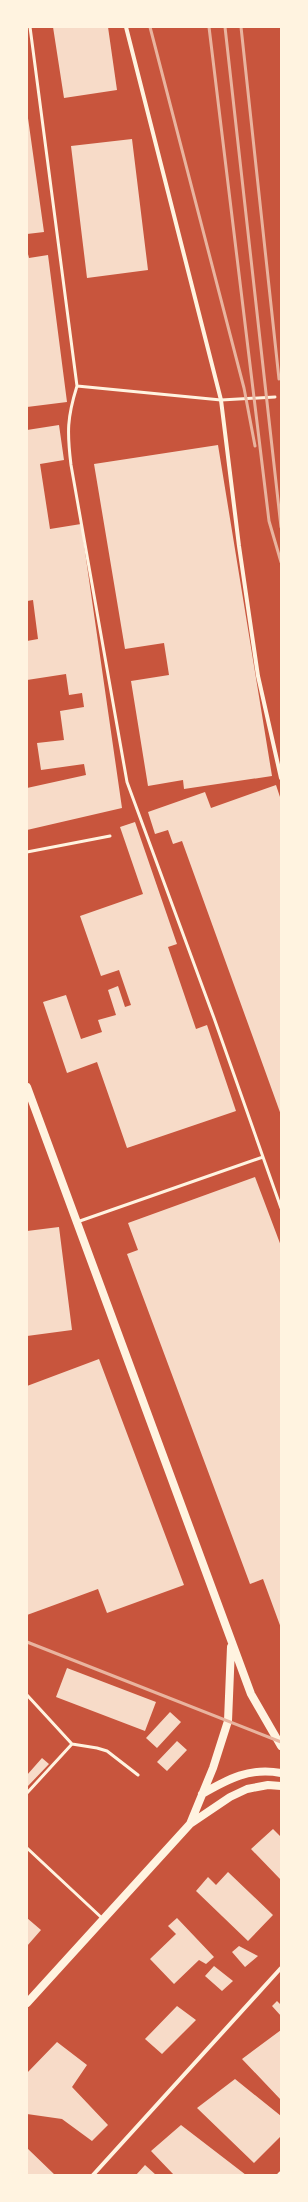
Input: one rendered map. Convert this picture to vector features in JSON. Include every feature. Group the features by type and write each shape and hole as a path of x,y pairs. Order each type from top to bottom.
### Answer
{"main road":[{"path":"27,1087 251,1694 281,1746"},
{"path":"190,1824 213,1768 228,1721 231,1642"},
{"path":"202,1794 234,1776 257,1771 281,1773"},
{"path":"27,2003 190,1824 230,1797 247,1789 268,1785 281,1786"}],"street":[{"path":"126,27 222,400 239,546 258,676 281,778"},
{"path":"93,2175 281,1968"}],"lane":[{"path":"30,27 77,386 69,414 68,437 71,465 127,782 281,1208"},
{"path":"77,386 222,400 275,397"},
{"path":"27,852 110,836"},
{"path":"77,1222 263,1157"},
{"path":"27,1695 72,1744 107,1751 138,1775"},
{"path":"27,1793 72,1744"},
{"path":"27,1848 103,1919"}],"building":[{"path":"53,27 108,27 117,90 64,98"},
{"path":"27,111 44,232 27,234"},
{"path":"132,139 148,270 87,278 71,146"},
{"path":"27,250 29,258 48,255 67,402 27,407"},
{"path":"59,425 64,460 40,464 50,529 81,524 122,808 27,830 27,788 86,775 84,764 41,770 37,743 64,740 60,711 84,707 82,693 69,695 66,674 27,680 27,641 38,639 33,600 27,601 27,430"},
{"path":"218,445 272,776 184,789 183,780 148,786 131,681 169,675 164,643 125,649 94,464"},
{"path":"276,785 281,800 281,1115 182,841 173,844 168,830 155,834 148,812 205,792 211,808"},
{"path":"135,822 177,944 168,947 196,1029 207,1025 236,1111 127,1148 97,1062 67,1073 43,1002 66,995 81,1039 102,1032 98,1020 116,1015 108,990 118,986 125,1007 131,1005 119,970 101,976 80,916 143,894 120,827"},
{"path":"255,1177 281,1246 281,1628 263,1579 250,1584 127,1254 138,1250 128,1223"},
{"path":"59,1227 72,1330 27,1336 27,1231"},
{"path":"99,1359 184,1585 107,1613 98,1589 27,1615 27,1386"},
{"path":"67,1668 156,1702 145,1731 56,1697"},
{"path":"170,1712 181,1722 157,1748 146,1738"},
{"path":"177,1741 187,1750 167,1771 157,1762"},
{"path":"42,1758 49,1764 28,1786 27,1775"},
{"path":"273,1829 281,1837 281,1880 251,1849"},
{"path":"228,1872 273,1915 248,1941 196,1891 208,1877 216,1885"},
{"path":"27,1918 41,1930 27,1946"},
{"path":"177,1918 214,1957 206,1964 199,1960 174,1984 150,1959 176,1934 168,1926"},
{"path":"239,1946 258,1956 245,1967 232,1952"},
{"path":"214,1966 233,1981 222,1991 205,1976"},
{"path":"277,2001 281,2005 281,2016 272,2006"},
{"path":"177,2006 196,2020 162,2054 145,2039"},
{"path":"281,2030 281,2100 242,2059"},
{"path":"57,2042 87,2065 72,2087 108,2125 92,2141 62,2119 27,2114 27,2073"},
{"path":"235,2079 281,2116 281,2136 254,2163 197,2108"},
{"path":"181,2125 246,2175 174,2175 151,2151"},
{"path":"27,2148 55,2175 27,2175"},
{"path":"145,2165 156,2175 136,2175"}],"railway":[{"path":"150,27 244,388 255,446"},
{"path":"209,27 269,521 281,562"},
{"path":"225,27 281,527"},
{"path":"241,27 279,379"},
{"path":"27,1642 281,1742"}]}
